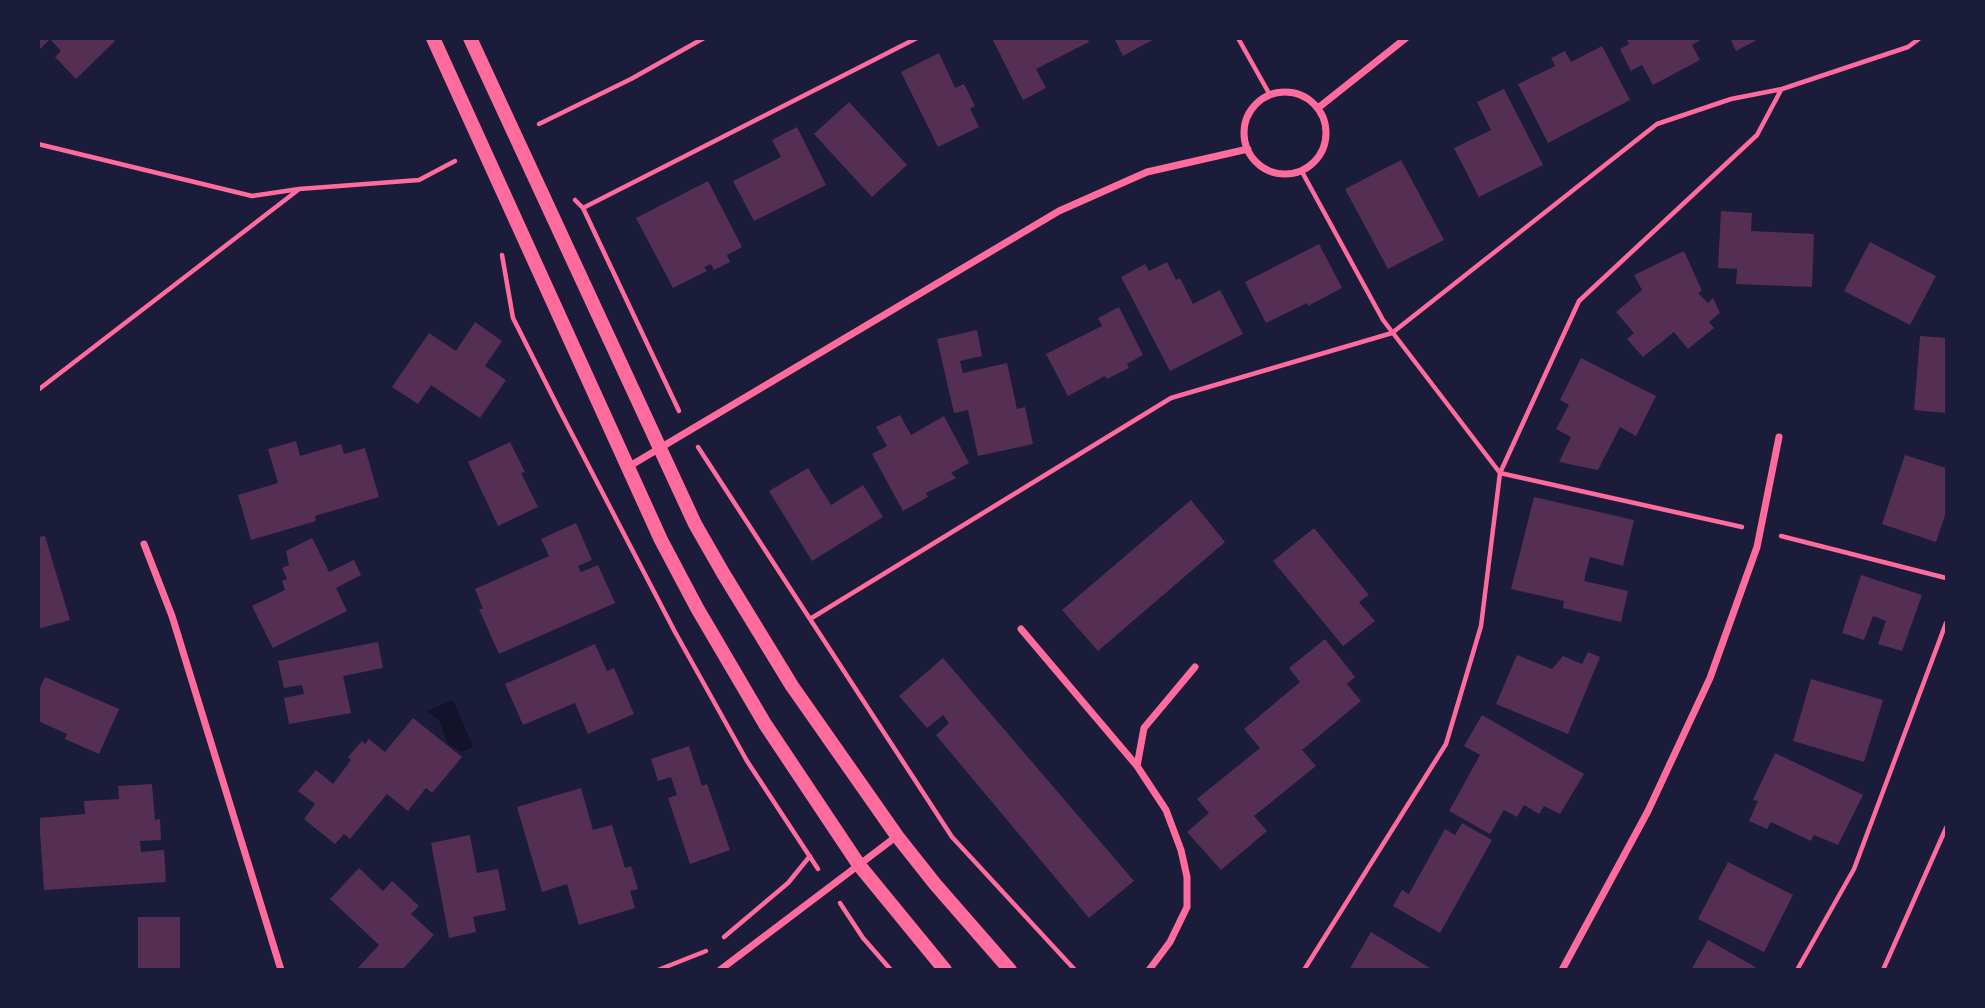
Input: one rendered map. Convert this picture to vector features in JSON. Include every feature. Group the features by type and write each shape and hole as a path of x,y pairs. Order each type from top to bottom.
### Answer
{"main road":[{"path":"433,38 628,467 698,608 765,724 859,866 945,970"},
{"path":"470,38 695,524 792,686 897,836 934,884 1010,970"}],"street":[{"path":"1318,108 1406,38"},
{"path":"1290,92 1301,95 1318,108 1326,128 1323,148 1310,165 1301,170 1291,173 1270,171 1253,158 1248,149 1245,138 1248,118 1253,108 1270,95 1290,92"},
{"path":"628,467 1059,211 1147,173 1248,149"},
{"path":"1562,970 1648,811 1710,678 1760,531 1779,437"},
{"path":"144,544 172,616 281,970"},
{"path":"1021,629 1137,766 1166,810 1188,877 1187,907 1170,942 1149,970"},
{"path":"1137,766 1144,728 1195,667"},
{"path":"720,970 897,836"}],"path":[{"path":"539,124 631,79 704,38"},
{"path":"583,208 917,38"},
{"path":"1238,38 1270,95"},
{"path":"810,619 1171,398 1392,333 1657,124 1731,99 1782,89 1908,47 1920,38"},
{"path":"1304,970 1446,744 1481,626 1500,473 1579,301 1757,135 1782,89"},
{"path":"38,144 252,196 419,180 455,161"},
{"path":"1301,170 1383,320 1500,473 1760,531 1947,578"},
{"path":"38,390 299,190"},
{"path":"565,192 583,208 688,431 952,837 1075,970"},
{"path":"1797,970 1854,869 1947,623"},
{"path":"1883,970 1947,828"},
{"path":"658,970 706,951 788,883 810,856"}],"shaded area":[{"path":"453,700 473,747 461,752 448,744 439,720 427,711"}],"building":[{"path":"38,38 112,38 115,41 76,79 55,57 61,51 50,39 38,51"},
{"path":"992,38 1087,38 1089,42 1036,69 1046,88 1023,100"},
{"path":"1114,38 1156,38 1123,56"},
{"path":"1626,38 1700,38 1701,40 1692,45 1700,60 1653,85 1642,65 1631,71 1620,49 1629,44"},
{"path":"1730,38 1761,38 1736,51"},
{"path":"1602,46 1630,100 1548,143 1518,84 1555,66 1551,58 1565,51 1571,62"},
{"path":"939,53 955,88 964,84 975,106 970,109 979,127 938,147 901,72"},
{"path":"1504,89 1543,165 1479,197 1454,148 1491,130 1477,102"},
{"path":"849,102 907,165 872,197 814,134"},
{"path":"797,127 826,185 754,221 733,181 781,157 772,140"},
{"path":"1401,160 1444,240 1388,269 1345,189"},
{"path":"708,181 742,247 727,255 730,262 714,270 711,264 704,267 707,271 673,288 636,218"},
{"path":"1721,211 1752,213 1751,231 1814,234 1812,287 1736,284 1737,269 1718,268"},
{"path":"1870,242 1936,276 1910,325 1844,291"},
{"path":"1319,244 1342,288 1308,306 1307,303 1266,323 1245,282"},
{"path":"1684,251 1702,291 1698,293 1708,303 1713,298 1720,313 1709,322 1714,328 1688,349 1674,332 1643,357 1627,339 1634,333 1616,312 1642,290 1634,275"},
{"path":"1167,262 1176,280 1180,278 1193,304 1220,290 1243,334 1170,371 1121,277 1145,264 1149,271"},
{"path":"1119,307 1143,355 1127,364 1129,368 1107,379 1105,376 1068,396 1046,354 1102,326 1098,318"},
{"path":"475,322 502,341 485,366 506,380 480,418 431,385 418,404 392,387 429,333 456,351"},
{"path":"977,330 982,356 960,361 963,373 1007,363 1017,409 1025,407 1033,444 978,456 968,410 954,413 937,339"},
{"path":"1920,336 1946,338 1946,413 1914,410"},
{"path":"1581,358 1656,396 1636,436 1620,427 1598,470 1559,462 1571,437 1556,429 1569,405 1560,400"},
{"path":"900,415 911,435 944,416 969,463 951,473 956,478 926,493 928,497 903,511 872,454 887,446 876,427"},
{"path":"296,441 300,456 341,444 344,454 365,448 379,497 315,516 316,521 251,540 238,495 278,483 268,449"},
{"path":"510,442 525,472 521,473 538,507 498,526 468,462"},
{"path":"1905,455 1946,468 1946,512 1936,542 1882,524"},
{"path":"808,468 831,505 863,485 883,517 812,561 769,491"},
{"path":"1534,497 1634,520 1623,566 1590,557 1584,581 1628,591 1621,622 1563,608 1564,601 1511,589"},
{"path":"1191,500 1225,542 1098,651 1062,610"},
{"path":"576,523 592,560 578,566 581,572 598,565 615,603 499,654 479,609 483,609 475,589 549,556 541,539"},
{"path":"1314,528 1369,595 1359,602 1375,621 1343,646 1273,561"},
{"path":"45,536 70,620 38,629 38,537"},
{"path":"312,538 329,572 354,560 361,575 336,588 347,611 273,648 252,606 285,590 282,581 287,579 282,568 289,565 286,551"},
{"path":"1861,575 1922,595 1902,651 1878,644 1886,621 1873,616 1864,640 1842,633"},
{"path":"1325,639 1355,677 1347,684 1361,701 1302,750 1316,766 1254,816 1267,831 1221,870 1187,832 1209,813 1197,799 1260,748 1244,729 1300,682 1289,668"},
{"path":"378,642 383,668 343,676 351,713 289,724 284,698 304,694 302,685 284,688 278,661"},
{"path":"595,644 607,671 614,668 634,714 588,734 575,703 523,725 505,684"},
{"path":"1588,652 1600,657 1568,734 1496,704 1517,655 1552,669 1563,656 1582,664"},
{"path":"943,658 1134,881 1089,918 936,735 949,723 943,715 927,728 899,696"},
{"path":"45,677 119,709 99,754 65,739 67,734 38,721 38,692"},
{"path":"1811,679 1883,700 1864,762 1793,741"},
{"path":"1482,715 1584,774 1560,814 1544,806 1539,814 1524,805 1517,817 1504,810 1490,834 1449,811 1480,755 1464,746"},
{"path":"413,718 462,757 432,793 426,788 408,811 387,794 350,839 344,834 335,844 304,819 315,804 298,791 316,770 333,784 351,760 348,757 362,741 365,744 369,739 385,752"},
{"path":"689,746 702,786 707,784 730,850 690,864 668,798 677,795 671,777 658,781 651,759"},
{"path":"1775,753 1863,795 1838,845 1814,835 1811,841 1771,822 1767,829 1749,821 1758,801 1753,800"},
{"path":"152,784 155,820 160,819 161,840 140,841 141,852 164,850 166,882 44,890 39,818 85,814 84,801 119,799 118,786"},
{"path":"581,788 593,830 612,825 625,868 631,866 638,889 630,891 635,908 579,925 567,884 542,892 517,807"},
{"path":"1462,823 1492,840 1440,933 1393,906 1402,890 1409,894 1445,829 1455,835"},
{"path":"470,835 477,873 498,869 506,910 473,917 476,932 449,938 431,843"},
{"path":"1728,862 1793,895 1764,952 1698,919"},
{"path":"359,868 383,891 392,881 419,906 411,914 434,935 402,970 356,970 379,945 330,899"},
{"path":"138,917 180,917 180,970 138,970"},
{"path":"1371,932 1430,968 1429,970 1349,970"},
{"path":"1708,940 1757,968 1756,970 1691,970"}]}
